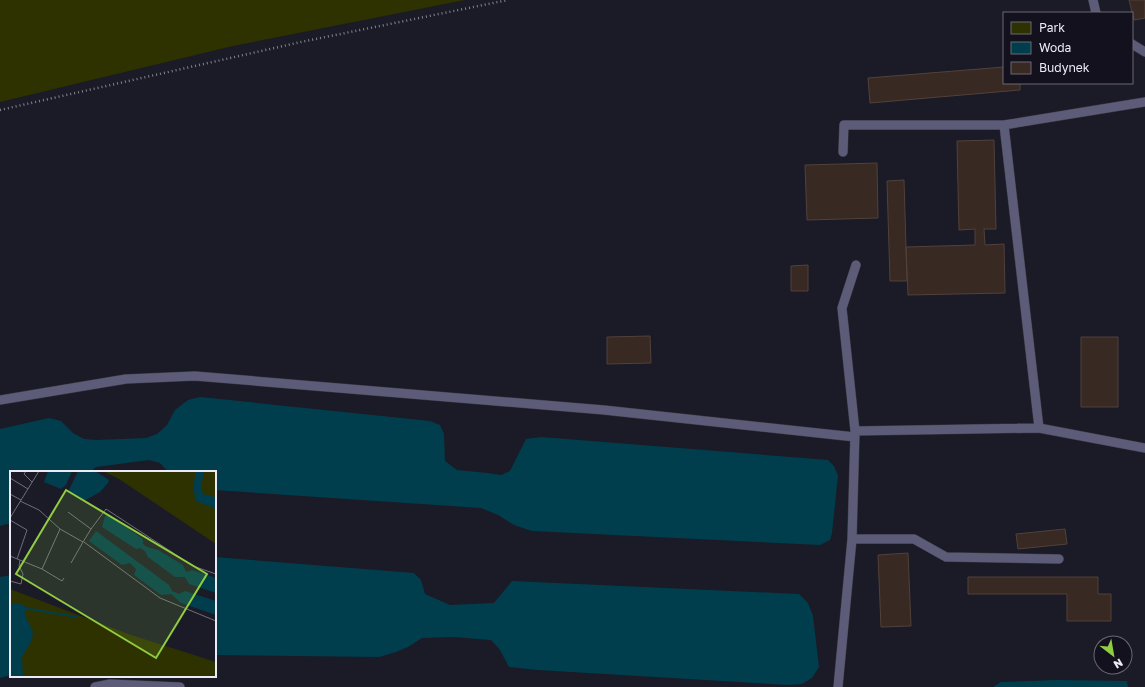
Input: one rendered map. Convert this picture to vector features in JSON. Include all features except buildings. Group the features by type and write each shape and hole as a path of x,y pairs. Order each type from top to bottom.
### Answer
{"lane":[{"path":"1092,0 1096,12"},
{"path":"1133,45 1145,52"},
{"path":"843,152 844,125 1004,125 1145,102"},
{"path":"1004,125 1039,428"},
{"path":"838,687 852,539 855,434 842,308 856,265"},
{"path":"0,400 126,379 195,376 604,410 855,434 1039,428 1145,448"},
{"path":"852,539 914,539 946,557 1059,558"},
{"path":"95,687 110,684 180,687"}],"path":[{"path":"0,110 301,42 508,0"}],"green space":[{"path":"0,0 465,0 233,46 0,102"}],"water":[{"path":"200,397 430,421 440,425 444,434 445,461 457,470 501,475 510,471 526,439 541,437 828,460 834,466 838,476 832,533 830,540 820,545 532,531 514,525 498,515 481,508 216,490 216,471 167,471 160,463 149,460 96,467 91,471 10,471 10,523 0,526 0,429 49,418 61,421 73,433 84,439 146,438 157,434 167,425 175,410 188,400"},
{"path":"216,557 414,573 421,580 425,594 450,605 494,603 512,581 799,594 808,603 813,616 819,667 812,678 802,684 788,685 538,670 509,667 500,650 491,640 454,637 422,638 408,647 379,657 216,655"},
{"path":"10,575 10,675 0,678 0,577"},
{"path":"1057,680 1127,681 1128,687 993,687 1001,682"}]}
